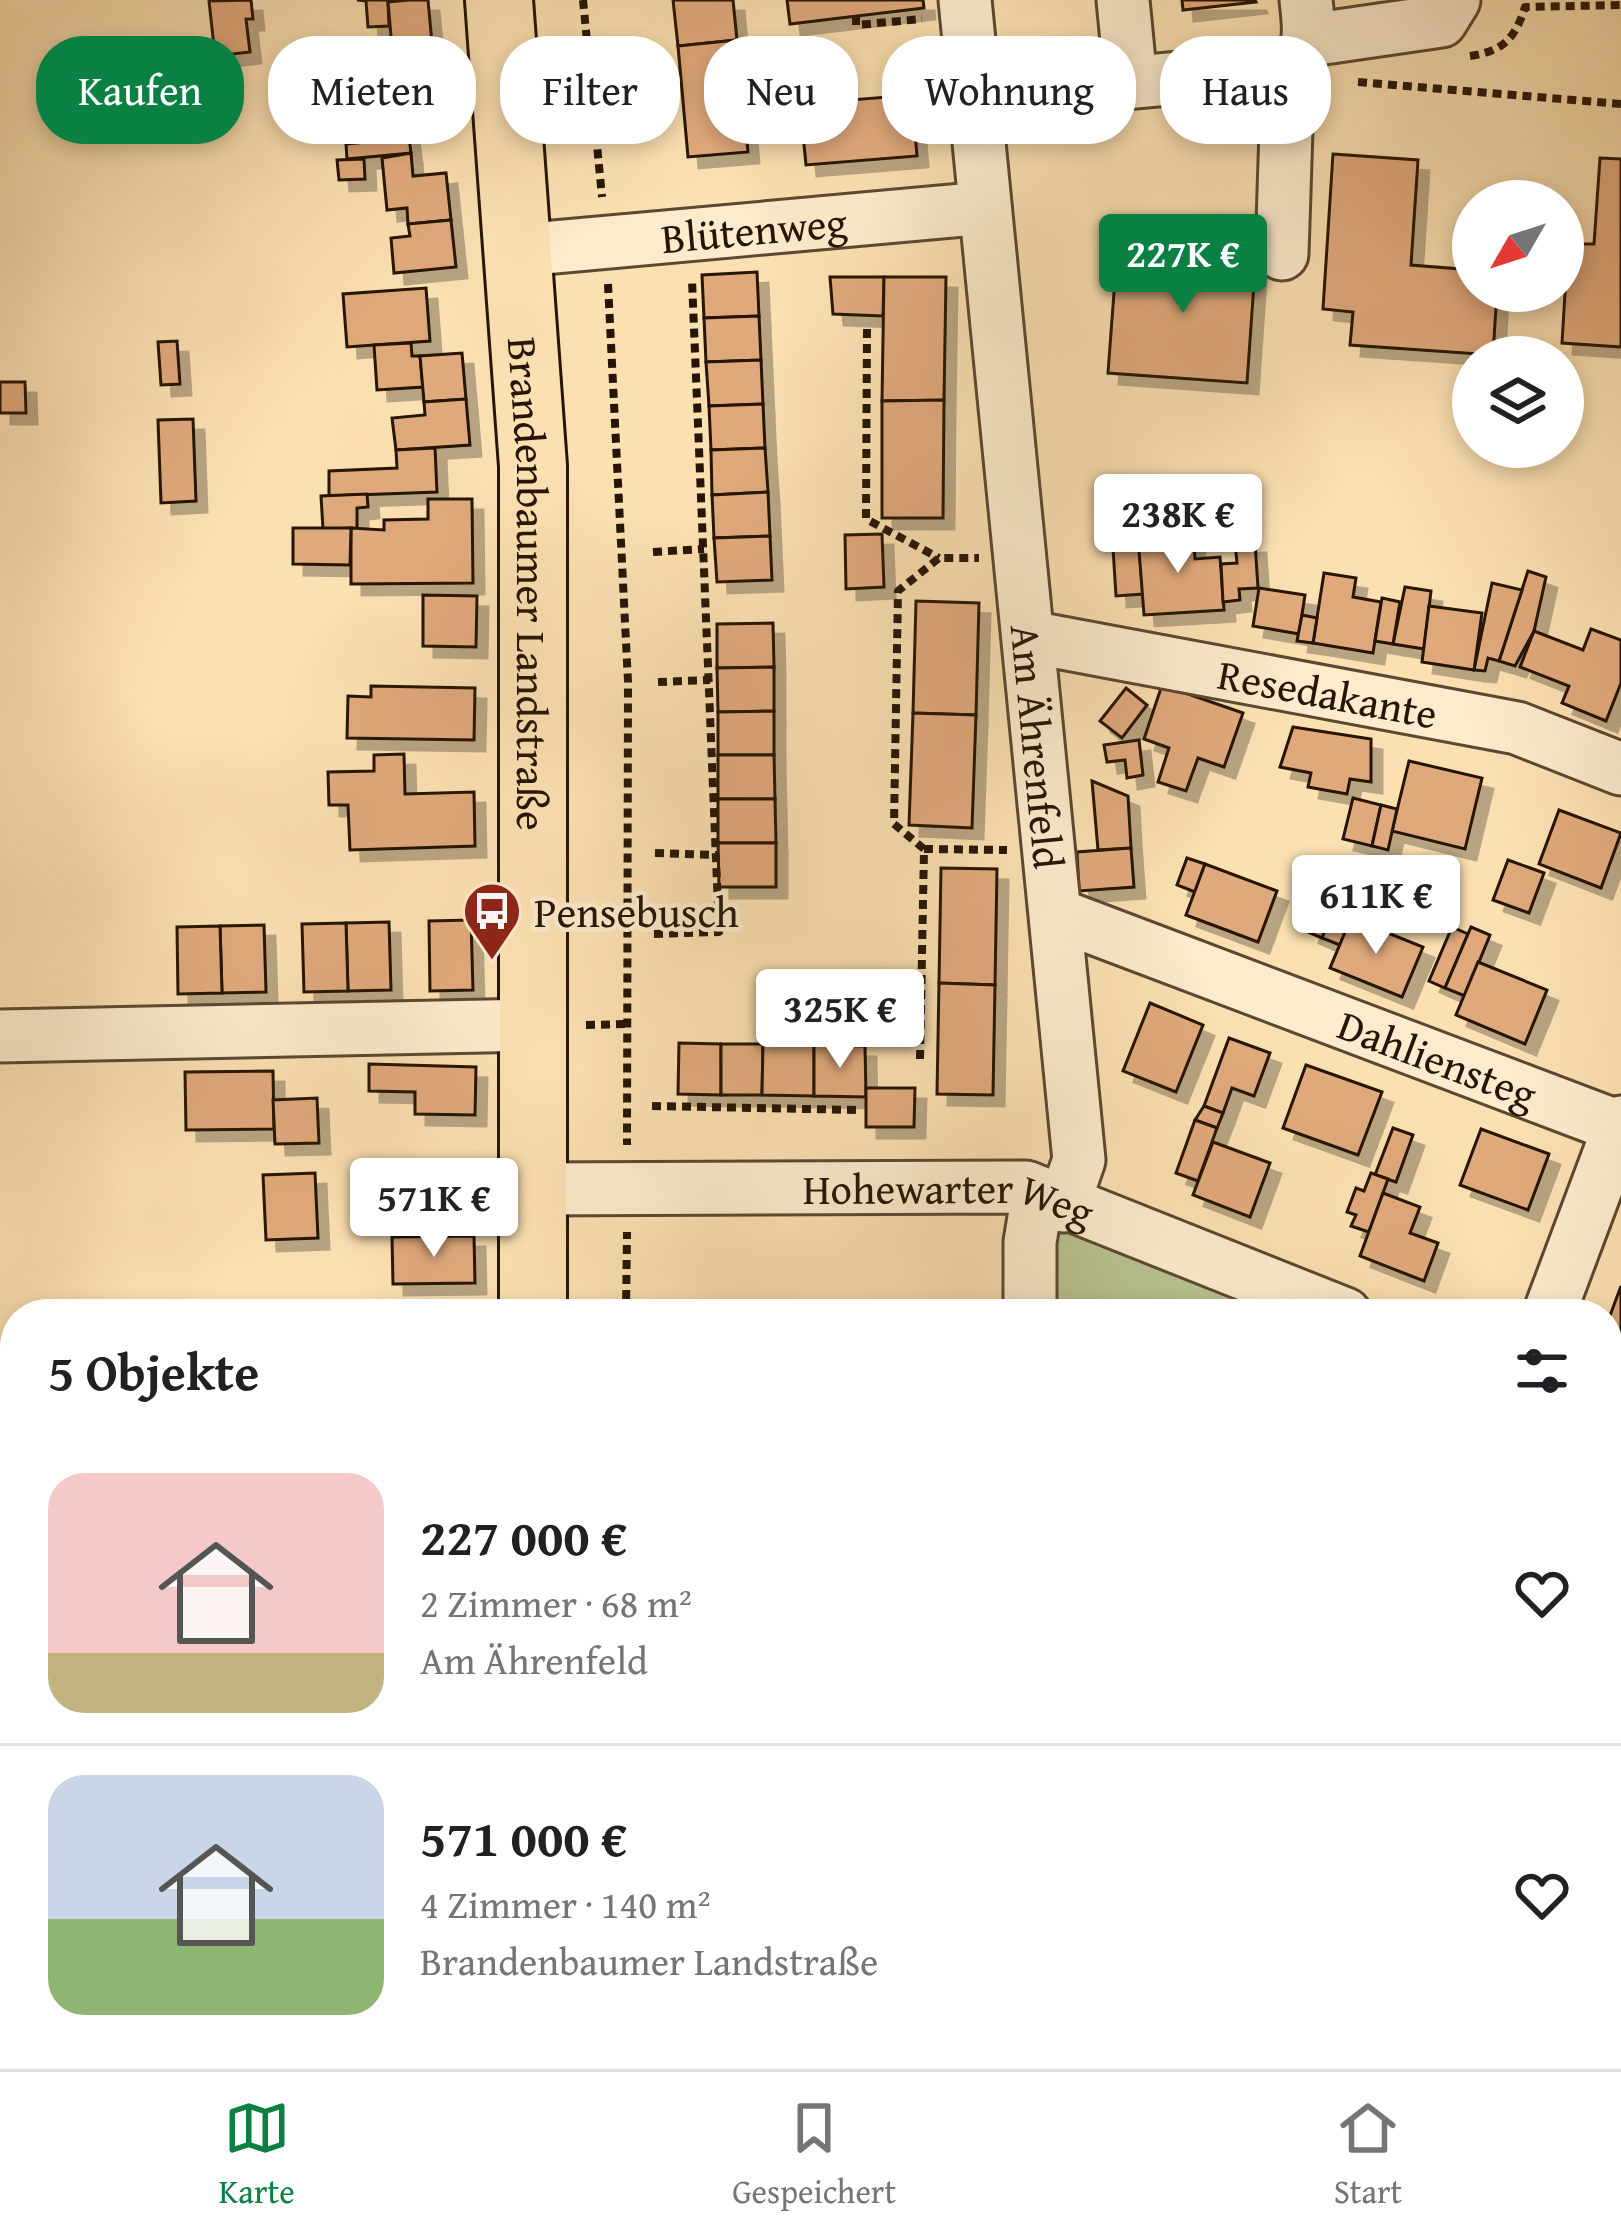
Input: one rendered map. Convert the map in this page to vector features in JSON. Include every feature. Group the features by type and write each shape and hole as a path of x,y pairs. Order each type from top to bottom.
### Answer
{"main road":[{"name":"Brandenbaumer Landstraße","path":"499,0 521,250 533,466 532,1299"}],"street":[{"path":"1123,0 1127,36"},
{"path":"1331,38 1422,27 1441,21 1454,0"},
{"name":"Am Ährenfeld","path":"979,144 1079,1160 1050,1200 1030,1242 1030,1299"},
{"path":"1282,254 1292,144"},
{"name":"Blütenweg","path":"521,250 985,208"},
{"name":"Resedakante","path":"1030,637 1517,728 1621,769"},
{"name":"Dahliensteg","path":"1056,914 1620,1125"},
{"path":"0,1036 533,1025"},
{"path":"1555,1299 1620,1125"},
{"name":"Hohewarter Weg","path":"533,1189 1026,1187 1306,1299"}],"path":[{"path":"583,0 606,241 628,682 626,1299"},
{"path":"856,16 856,26 966,8"},
{"path":"1331,72 1341,82 1512,91 1621,104"},
{"path":"654,934 719,932 691,233"},
{"path":"867,329 866,519 939,558 1023,558"},
{"path":"653,552 704,549"},
{"path":"939,558 898,591 894,824 924,849 1050,850"},
{"path":"658,682 710,680"},
{"path":"920,1059 924,849"},
{"path":"655,853 717,855"},
{"path":"652,1106 859,1110"}],"green space":[{"path":"1047,1221 1255,1299 1043,1299"}],"building":[{"path":"251,0 253,19 246,19 250,52 244,53 244,36 213,36 209,1"},
{"path":"357,0 409,0 388,2 389,26 368,27 366,1"},
{"path":"428,0 431,36 391,36 388,2"},
{"path":"673,0 733,0 737,36 704,36 704,43 680,46"},
{"path":"787,0 923,0 924,8 790,24"},
{"path":"1182,0 1255,0 1256,2 1183,10"},
{"path":"704,43 704,144 747,144 748,152 688,157 680,46"},
{"path":"882,97 882,144 916,144 917,156 806,165 804,144 858,144 858,99"},
{"path":"346,144 410,144 411,153 347,159"},
{"path":"411,153 413,176 446,173 451,220 408,224 407,208 387,210 382,158"},
{"path":"1333,154 1418,160 1411,265 1452,268 1452,312 1496,312 1494,336 1452,336 1452,352 1350,345 1353,312 1323,309"},
{"path":"1600,158 1621,159 1621,347 1584,344 1584,336 1562,336 1564,312 1584,312 1584,244 1594,244"},
{"path":"364,159 365,179 339,180 337,160"},
{"path":"451,220 456,267 394,273 391,238 410,236 408,224"},
{"path":"1117,252 1210,259 1211,252 1256,255 1247,383 1108,373"},
{"path":"757,272 759,316 704,318 702,275"},
{"path":"830,277 884,277 883,316 833,314"},
{"path":"884,277 946,277 944,400 882,401"},
{"path":"426,288 430,341 347,347 343,294"},
{"path":"759,316 761,360 706,362 704,318"},
{"path":"177,341 180,384 161,385 158,342"},
{"path":"411,343 412,356 420,356 423,387 377,390 374,345"},
{"path":"462,353 466,399 424,402 420,356"},
{"path":"761,360 763,404 709,406 706,362"},
{"path":"0,382 25,382 26,413 0,413"},
{"path":"466,399 470,445 396,450 392,418 425,415 424,402"},
{"path":"944,400 943,518 882,518 882,401"},
{"path":"763,404 765,448 711,450 709,406"},
{"path":"193,419 196,501 161,503 158,420"},
{"path":"435,448 437,492 329,496 329,471 397,468 396,450"},
{"path":"765,448 768,492 712,495 711,450"},
{"path":"768,492 770,536 714,538 712,495"},
{"path":"367,494 368,507 357,508 357,528 323,529 321,496"},
{"path":"428,499 472,499 473,583 351,584 351,528 384,530 384,520 428,519"},
{"path":"1143,514 1145,536 1138,537 1143,594 1116,596 1111,516"},
{"path":"293,528 351,528 350,565 293,564"},
{"path":"1193,532 1195,559 1220,557 1224,610 1144,615 1138,537"},
{"path":"882,534 884,587 846,589 845,535"},
{"path":"770,536 772,580 717,582 714,538"},
{"path":"1255,542 1258,588 1239,589 1240,600 1223,602 1221,564 1237,563 1235,543"},
{"path":"1528,571 1546,577 1534,631 1515,666 1499,661"},
{"path":"1324,573 1356,578 1353,597 1381,602 1373,653 1313,643"},
{"path":"1492,583 1522,590 1499,661 1488,658 1485,671 1474,670"},
{"path":"1405,587 1431,591 1424,649 1393,644"},
{"path":"1259,588 1305,595 1299,634 1253,626"},
{"path":"423,595 477,596 476,647 423,646"},
{"path":"1382,598 1400,602 1393,644 1375,641"},
{"path":"916,601 979,603 976,715 913,713"},
{"path":"1429,606 1482,613 1474,670 1422,662"},
{"path":"1302,615 1317,618 1313,643 1297,641"},
{"path":"773,623 774,667 717,668 717,624"},
{"path":"1591,629 1621,640 1621,683 1606,721 1562,703 1569,686 1520,667 1534,631 1583,650"},
{"path":"774,667 774,711 718,712 717,668"},
{"path":"1162,685 1243,713 1224,767 1198,758 1186,791 1158,782 1169,748 1144,739"},
{"path":"371,686 475,688 474,740 347,738 348,696 371,697"},
{"path":"1126,688 1147,705 1122,738 1100,721"},
{"path":"774,711 774,755 718,755 718,712"},
{"path":"913,713 976,715 972,828 909,825"},
{"path":"1293,727 1371,739 1371,782 1350,779 1347,794 1308,787 1311,773 1280,767"},
{"path":"1139,740 1143,775 1127,778 1125,760 1107,762 1104,745"},
{"path":"404,754 405,794 474,792 475,846 350,850 348,805 329,805 328,772 374,771 374,755"},
{"path":"718,755 774,755 775,799 718,799"},
{"path":"1409,761 1482,778 1465,849 1392,831"},
{"path":"1092,781 1128,796 1131,848 1098,850"},
{"path":"1353,798 1381,805 1372,846 1343,839"},
{"path":"718,799 775,799 776,843 718,843"},
{"path":"1381,805 1397,809 1388,850 1372,846"},
{"path":"1559,810 1621,833 1601,888 1539,864"},
{"path":"718,843 776,843 776,887 719,887"},
{"path":"1131,848 1134,887 1079,891 1077,852"},
{"path":"1187,858 1205,864 1195,892 1177,885"},
{"path":"1508,860 1544,873 1529,913 1493,900"},
{"path":"1205,864 1277,891 1258,942 1186,915"},
{"path":"941,868 997,869 995,985 939,983"},
{"path":"1317,910 1331,916 1322,938 1308,932"},
{"path":"1333,911 1351,918 1340,945 1322,938"},
{"path":"1351,918 1423,947 1402,997 1330,968"},
{"path":"471,920 473,990 430,991 429,921"},
{"path":"389,922 391,990 348,991 346,923"},
{"path":"346,923 348,991 304,992 302,924"},
{"path":"264,925 266,992 222,993 220,926"},
{"path":"220,926 222,993 178,994 177,927"},
{"path":"1452,927 1468,934 1445,988 1429,981"},
{"path":"1471,927 1490,935 1465,996 1445,988"},
{"path":"1478,962 1547,990 1525,1044 1456,1015"},
{"path":"939,983 995,985 993,1095 937,1094"},
{"path":"1150,1003 1203,1025 1176,1092 1123,1071"},
{"path":"1229,1038 1270,1053 1254,1096 1232,1088 1223,1113 1204,1106"},
{"path":"679,1043 721,1044 721,1095 678,1094"},
{"path":"721,1044 763,1044 762,1095 721,1095"},
{"path":"763,1044 814,1045 814,1096 762,1095"},
{"path":"814,1045 865,1046 866,1097 814,1096"},
{"path":"369,1064 476,1067 475,1115 415,1114 415,1092 369,1091"},
{"path":"1306,1065 1382,1092 1358,1155 1283,1128"},
{"path":"273,1071 274,1129 186,1130 185,1072"},
{"path":"866,1088 915,1088 914,1127 866,1127"},
{"path":"317,1098 319,1143 275,1144 273,1100"},
{"path":"1204,1106 1223,1113 1217,1128 1195,1120"},
{"path":"1195,1120 1217,1128 1198,1181 1176,1173"},
{"path":"1393,1128 1413,1135 1396,1182 1375,1175"},
{"path":"1481,1129 1549,1154 1528,1210 1460,1185"},
{"path":"1213,1142 1270,1163 1250,1217 1193,1195"},
{"path":"315,1173 318,1238 266,1240 263,1175"},
{"path":"1371,1173 1388,1179 1369,1232 1351,1226 1356,1215 1347,1212 1356,1188 1364,1191"},
{"path":"1383,1193 1420,1207 1410,1233 1438,1243 1424,1281 1360,1256"},
{"path":"474,1236 475,1283 393,1284 392,1237"}],"place":[{"name":"Pensebusch","path":"492,962"}]}
